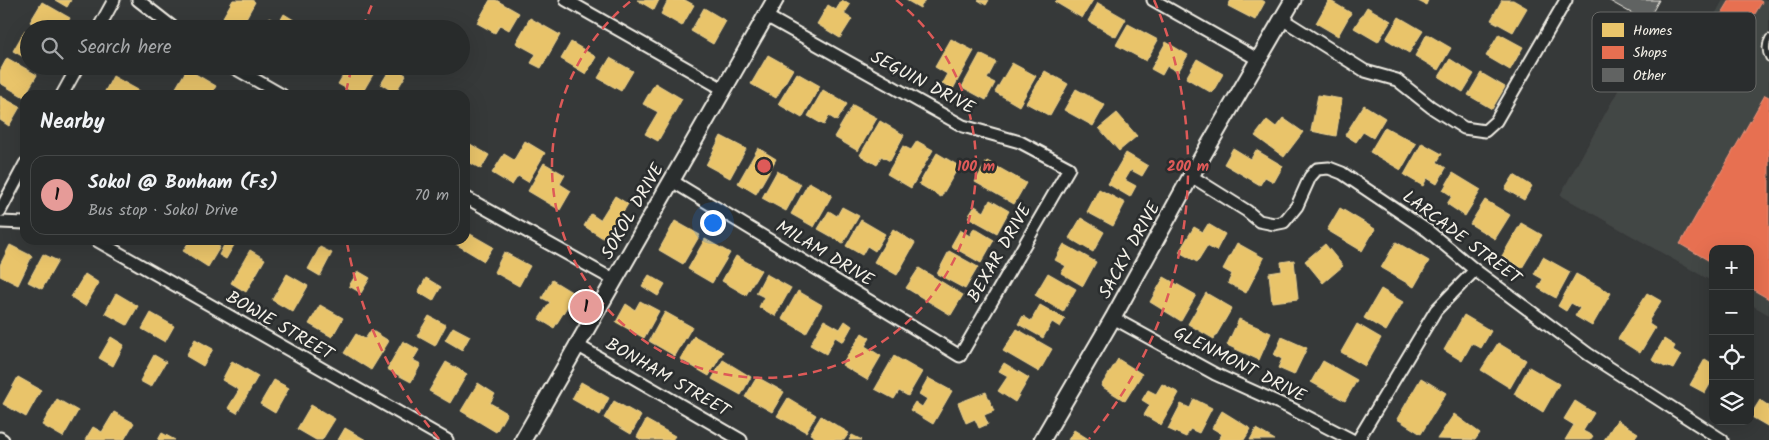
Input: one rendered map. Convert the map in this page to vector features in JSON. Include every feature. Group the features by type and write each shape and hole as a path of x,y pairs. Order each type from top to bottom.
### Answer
{"street":[{"path":"103,20 114,0"},
{"path":"138,0 164,20"},
{"path":"566,0 723,89"},
{"name":"SOKOL DRIVE","path":"522,440 775,0"},
{"path":"1153,0 1259,60"},
{"name":"SACKY DRIVE","path":"1042,440 1113,318 1190,176 1293,0"},
{"path":"1282,19 1364,71 1397,80 1431,107 1464,128 1485,131 1496,121 1566,0"},
{"name":"SEGUIN DRIVE","path":"766,16 963,126 1020,142 1069,168"},
{"path":"65,90 73,75"},
{"path":"248,75 273,90"},
{"name":"BEXAR DRIVE","path":"960,356 1069,168"},
{"name":"LARCADE STREET","path":"1190,176 1247,211 1258,220 1274,224 1284,222 1297,206 1310,177 1317,169 1328,168 1342,173 1415,221 1476,270 1588,354 1722,440"},
{"path":"0,211 20,173"},
{"name":"MILAM DRIVE","path":"672,181 960,356"},
{"path":"470,200 614,280"},
{"path":"0,222 20,223"},
{"name":"BOWIE STREET","path":"105,245 447,440"},
{"path":"1358,440 1436,310 1476,270"},
{"name":"GLENMONT DRIVE","path":"1113,318 1216,374 1290,408 1352,440"},
{"name":"BONHAM STREET","path":"577,345 741,440"}],"lane":[{"path":"1769,38 1766,42 1765,50 1769,58"}],"shaded area":[{"path":"1723,0 1769,0 1769,315 1754,306 1754,245 1709,245 1709,280 1560,195 1617,92 1756,92 1756,12 1716,12"}],"building: Homes":[{"path":"55,0 71,0 67,7"},
{"path":"233,0 252,0 255,2 245,20 228,20 223,17"},
{"path":"490,0 496,0 519,13 509,30 500,25 495,33 477,23"},
{"path":"637,0 659,0 654,10"},
{"path":"668,0 685,0 694,5 682,26 661,14"},
{"path":"842,0 850,5 844,14 852,19 840,38 817,24 828,5 836,10"},
{"path":"906,0 925,0 920,8"},
{"path":"978,0 989,0 986,5"},
{"path":"1057,0 1093,0 1082,18 1055,2"},
{"path":"1231,0 1262,0 1265,2 1255,20 1228,6"},
{"path":"1329,0 1351,13 1338,36 1316,23"},
{"path":"1416,0 1428,0 1426,5"},
{"path":"1502,0 1513,0 1527,8 1513,32 1491,20"},
{"path":"42,2 70,18 69,20 31,20"},
{"path":"1098,3 1126,19 1116,37 1088,21"},
{"path":"1367,7 1391,21 1378,42 1354,28"},
{"path":"704,8 726,21 713,44 691,31"},
{"path":"284,14 294,20 281,20"},
{"path":"1399,17 1423,31 1409,53 1386,39"},
{"path":"530,18 560,35 541,68 531,63 536,54 516,43"},
{"path":"1128,24 1158,40 1146,61 1116,45"},
{"path":"1427,34 1451,48 1438,70 1415,56"},
{"path":"1499,34 1523,47 1510,70 1486,56"},
{"path":"20,39 20,55 13,51"},
{"path":"951,39 974,51 953,89 942,83 947,74 935,67"},
{"path":"571,42 596,57 586,74 561,59"},
{"path":"1166,42 1188,55 1178,72 1167,66 1162,75 1151,69"},
{"path":"980,54 996,62 987,79 995,83 986,100 962,87"},
{"path":"768,55 793,69 776,98 751,84"},
{"path":"7,58 20,65 20,75 37,75 28,90 20,90 20,95 0,83 0,71"},
{"path":"610,58 633,71 621,91 598,78"},
{"path":"1197,59 1223,74 1212,93 1186,78"},
{"path":"1450,59 1474,74 1463,92 1439,77"},
{"path":"1012,63 1036,76 1019,106 995,92"},
{"path":"1045,71 1068,84 1050,116 1026,103"},
{"path":"797,73 820,86 802,118 778,104"},
{"path":"1481,73 1505,87 1492,109 1468,95"},
{"path":"183,75 197,75 216,86 214,90 175,90"},
{"path":"343,75 373,75 364,90 349,90 338,84"},
{"path":"386,75 406,75 397,90 390,90 381,84"},
{"path":"113,76 138,90 106,90"},
{"path":"655,83 682,99 658,141 645,134 658,112 643,104"},
{"path":"1076,89 1105,105 1093,126 1064,110"},
{"path":"823,90 847,104 837,121 829,116 824,125 808,116"},
{"path":"1318,95 1342,99 1336,136 1311,131"},
{"path":"0,96 20,107 9,126 0,120"},
{"path":"853,105 877,118 858,151 834,137"},
{"path":"1364,105 1385,118 1373,138 1363,132 1356,142 1345,135"},
{"path":"1117,113 1137,136 1119,151 1099,128"},
{"path":"1283,118 1303,132 1284,157 1255,136 1267,120 1276,127"},
{"path":"880,121 904,135 890,161 881,156 877,165 860,155"},
{"path":"1385,127 1416,144 1401,170 1370,152"},
{"path":"721,136 746,149 730,178 706,165"},
{"path":"525,141 545,153 528,182 518,176 512,185 492,173 504,154 514,160"},
{"path":"917,141 933,150 911,188 887,174 903,146 911,150"},
{"path":"1422,143 1442,154 1437,162 1446,168 1437,184 1427,178 1423,186 1404,175"},
{"path":"470,144 489,155 481,169 470,163"},
{"path":"758,148 776,159 756,194 738,183"},
{"path":"1233,148 1251,159 1256,150 1283,166 1274,182 1265,177 1260,185 1224,164"},
{"path":"937,153 959,166 941,197 919,184"},
{"path":"1126,153 1148,166 1142,176 1131,170 1125,180 1136,186 1130,197 1108,184"},
{"path":"987,161 1026,183 1014,204 975,182"},
{"path":"544,163 565,175 560,184 571,191 560,210 528,191"},
{"path":"777,171 801,184 786,211 762,198"},
{"path":"1453,173 1481,190 1465,216 1447,204 1452,196 1443,190"},
{"path":"1514,175 1532,186 1524,200 1505,189"},
{"path":"809,182 832,195 814,227 791,214"},
{"path":"1099,189 1125,203 1113,226 1087,212"},
{"path":"615,196 628,204 606,240 584,226 591,214 600,220"},
{"path":"990,200 1009,211 997,233 968,217 975,206 984,212"},
{"path":"1485,200 1510,215 1495,239 1470,224"},
{"path":"842,207 859,216 843,243 818,229 829,211 837,216"},
{"path":"1340,208 1375,229 1362,251 1327,230"},
{"path":"1081,218 1104,232 1093,252 1069,238"},
{"path":"861,220 885,234 875,251 867,246 862,255 846,246"},
{"path":"675,221 700,235 683,264 659,250"},
{"path":"1521,223 1542,235 1522,268 1502,256"},
{"path":"1208,224 1225,234 1216,251 1207,246 1197,262 1179,252 1194,227 1203,232"},
{"path":"974,228 994,240 981,263 951,246 960,230 970,236"},
{"path":"893,229 915,243 897,275 874,262"},
{"path":"470,234 493,247 484,261 457,245 470,245"},
{"path":"705,239 730,253 712,283 688,269"},
{"path":"1396,242 1429,261 1414,287 1381,268"},
{"path":"1237,243 1264,258 1246,293 1228,283 1232,274 1223,269"},
{"path":"1064,244 1096,262 1083,286 1061,273 1066,266 1055,260"},
{"path":"1325,244 1343,266 1323,283 1305,261"},
{"path":"10,245 32,256 18,285 0,276 0,265"},
{"path":"187,245 217,245 220,247 208,267 183,251"},
{"path":"224,245 234,245 226,259 219,255"},
{"path":"320,247 332,253 320,276 308,269"},
{"path":"250,250 265,259 246,292 231,283"},
{"path":"949,251 978,267 965,289 937,274"},
{"path":"504,252 530,266 519,286 494,272"},
{"path":"43,254 58,261 42,289 28,282"},
{"path":"736,256 761,270 746,295 722,281"},
{"path":"1543,257 1570,272 1556,298 1538,288 1543,279 1534,274"},
{"path":"1294,260 1298,299 1272,302 1269,273 1282,271 1281,262"},
{"path":"919,268 963,295 951,315 906,288"},
{"path":"358,271 370,278 361,293 349,286"},
{"path":"1048,273 1076,289 1063,312 1035,295"},
{"path":"85,274 99,283 85,306 71,297"},
{"path":"287,274 308,286 293,312 272,300"},
{"path":"766,274 791,288 775,316 759,307 764,297 756,293"},
{"path":"1576,274 1611,293 1592,326 1575,316 1580,308 1571,303 1566,311 1558,306"},
{"path":"649,275 665,284 658,296 642,286"},
{"path":"1164,277 1196,295 1181,321 1150,302"},
{"path":"426,278 441,287 433,301 418,292"},
{"path":"552,280 575,294 554,328 539,319 550,302 542,298"},
{"path":"1381,289 1403,302 1386,331 1364,318"},
{"path":"798,291 822,305 806,333 782,319"},
{"path":"116,293 138,306 127,325 105,313"},
{"path":"1206,293 1232,308 1214,339 1188,324"},
{"path":"1647,293 1661,301 1649,320 1649,324 1655,328 1640,353 1618,339"},
{"path":"640,301 659,311 644,338 616,322 626,304 635,310"},
{"path":"320,305 343,318 332,337 309,324"},
{"path":"1040,305 1065,319 1060,327 1052,322 1043,338 1018,324 1023,316 1031,321"},
{"path":"665,312 692,327 675,356 649,341"},
{"path":"151,313 174,326 165,342 142,329"},
{"path":"1464,315 1491,331 1481,348 1472,343 1462,361 1444,350"},
{"path":"429,316 446,325 435,346 417,336"},
{"path":"1239,319 1271,333 1259,360 1227,345"},
{"path":"824,320 840,329 845,321 852,326 843,342 835,337 826,354 810,345"},
{"path":"1357,324 1381,338 1365,366 1341,352"},
{"path":"453,327 470,336 462,350 445,340"},
{"path":"1017,329 1052,349 1039,372 1003,351"},
{"path":"371,330 389,341 371,370 344,353 356,334 365,339"},
{"path":"862,333 870,338 865,346 881,356 867,380 842,365"},
{"path":"694,336 723,352 709,376 680,359"},
{"path":"111,337 124,345 113,366 99,358"},
{"path":"1282,337 1307,348 1294,375 1278,368 1282,359 1274,355"},
{"path":"195,339 213,349 203,366 186,356"},
{"path":"1664,339 1675,346 1673,350 1681,355 1673,369 1652,360"},
{"path":"403,341 419,350 413,360 421,364 411,382 387,369"},
{"path":"1498,343 1526,360 1510,388 1481,370"},
{"path":"154,355 166,362 151,387 140,381"},
{"path":"894,356 922,372 908,396 899,391 894,399 875,389"},
{"path":"1118,359 1142,374 1125,401 1101,386"},
{"path":"1705,359 1709,362 1709,386 1705,393 1690,385"},
{"path":"723,360 751,377 741,395 712,379"},
{"path":"232,361 258,376 237,413 228,408 239,390 222,380"},
{"path":"1323,361 1357,380 1345,401 1311,382"},
{"path":"446,362 467,374 450,403 429,391"},
{"path":"1004,363 1029,378 1015,402 998,391 1008,376 999,371"},
{"path":"1529,367 1559,384 1543,412 1514,394"},
{"path":"18,377 41,390 26,417 3,404"},
{"path":"757,377 784,392 772,412 745,397"},
{"path":"928,378 952,391 933,424 910,410 915,402 922,407 927,399 919,394"},
{"path":"1421,378 1446,393 1421,434 1397,419"},
{"path":"274,380 289,388 275,413 260,404"},
{"path":"581,382 609,398 600,415 572,399"},
{"path":"478,383 495,394 490,403 507,413 496,432 461,411"},
{"path":"1162,384 1179,393 1161,425 1144,415 1150,405 1142,400 1148,390 1156,394"},
{"path":"986,392 994,411 984,415 988,424 979,428 975,419 966,423 958,403"},
{"path":"788,398 816,415 806,432 777,416"},
{"path":"57,399 78,411 63,437 42,425"},
{"path":"1194,399 1212,408 1199,433 1190,429 1186,437 1168,429 1181,404 1190,408"},
{"path":"1760,400 1769,406 1769,427 1754,418 1754,410"},
{"path":"614,401 641,416 631,434 604,418"},
{"path":"1575,401 1594,413 1583,431 1593,436 1590,440 1565,440 1574,425 1564,419"},
{"path":"311,405 335,419 322,440 316,440 297,429"},
{"path":"1222,411 1251,429 1244,440 1218,440 1222,434 1212,428"},
{"path":"114,412 134,423 124,440 85,440 93,427 102,432"},
{"path":"1454,414 1480,433 1475,440 1437,439"},
{"path":"821,416 849,433 844,440 820,440 810,434"},
{"path":"646,420 675,436 672,440 642,440 637,437"},
{"path":"1617,420 1638,433 1633,440 1604,440"},
{"path":"345,428 366,440 338,440"},
{"path":"1256,429 1275,440 1250,440"},
{"path":"1074,430 1090,440 1068,440"},
{"path":"162,433 175,440 158,440"},
{"path":"852,435 862,440 849,440"}],"building: Shops":[{"path":"1730,0 1759,0 1762,2 1756,12 1723,12"},
{"path":"1765,95 1769,97 1769,299 1754,290 1754,245 1709,245 1709,261 1680,244"}],"building: Other":[{"path":"1608,0 1659,0 1652,12 1629,12"}],"place":[{"name":"Sokol @ Bonham (Fs)","path":"586,307"}]}
